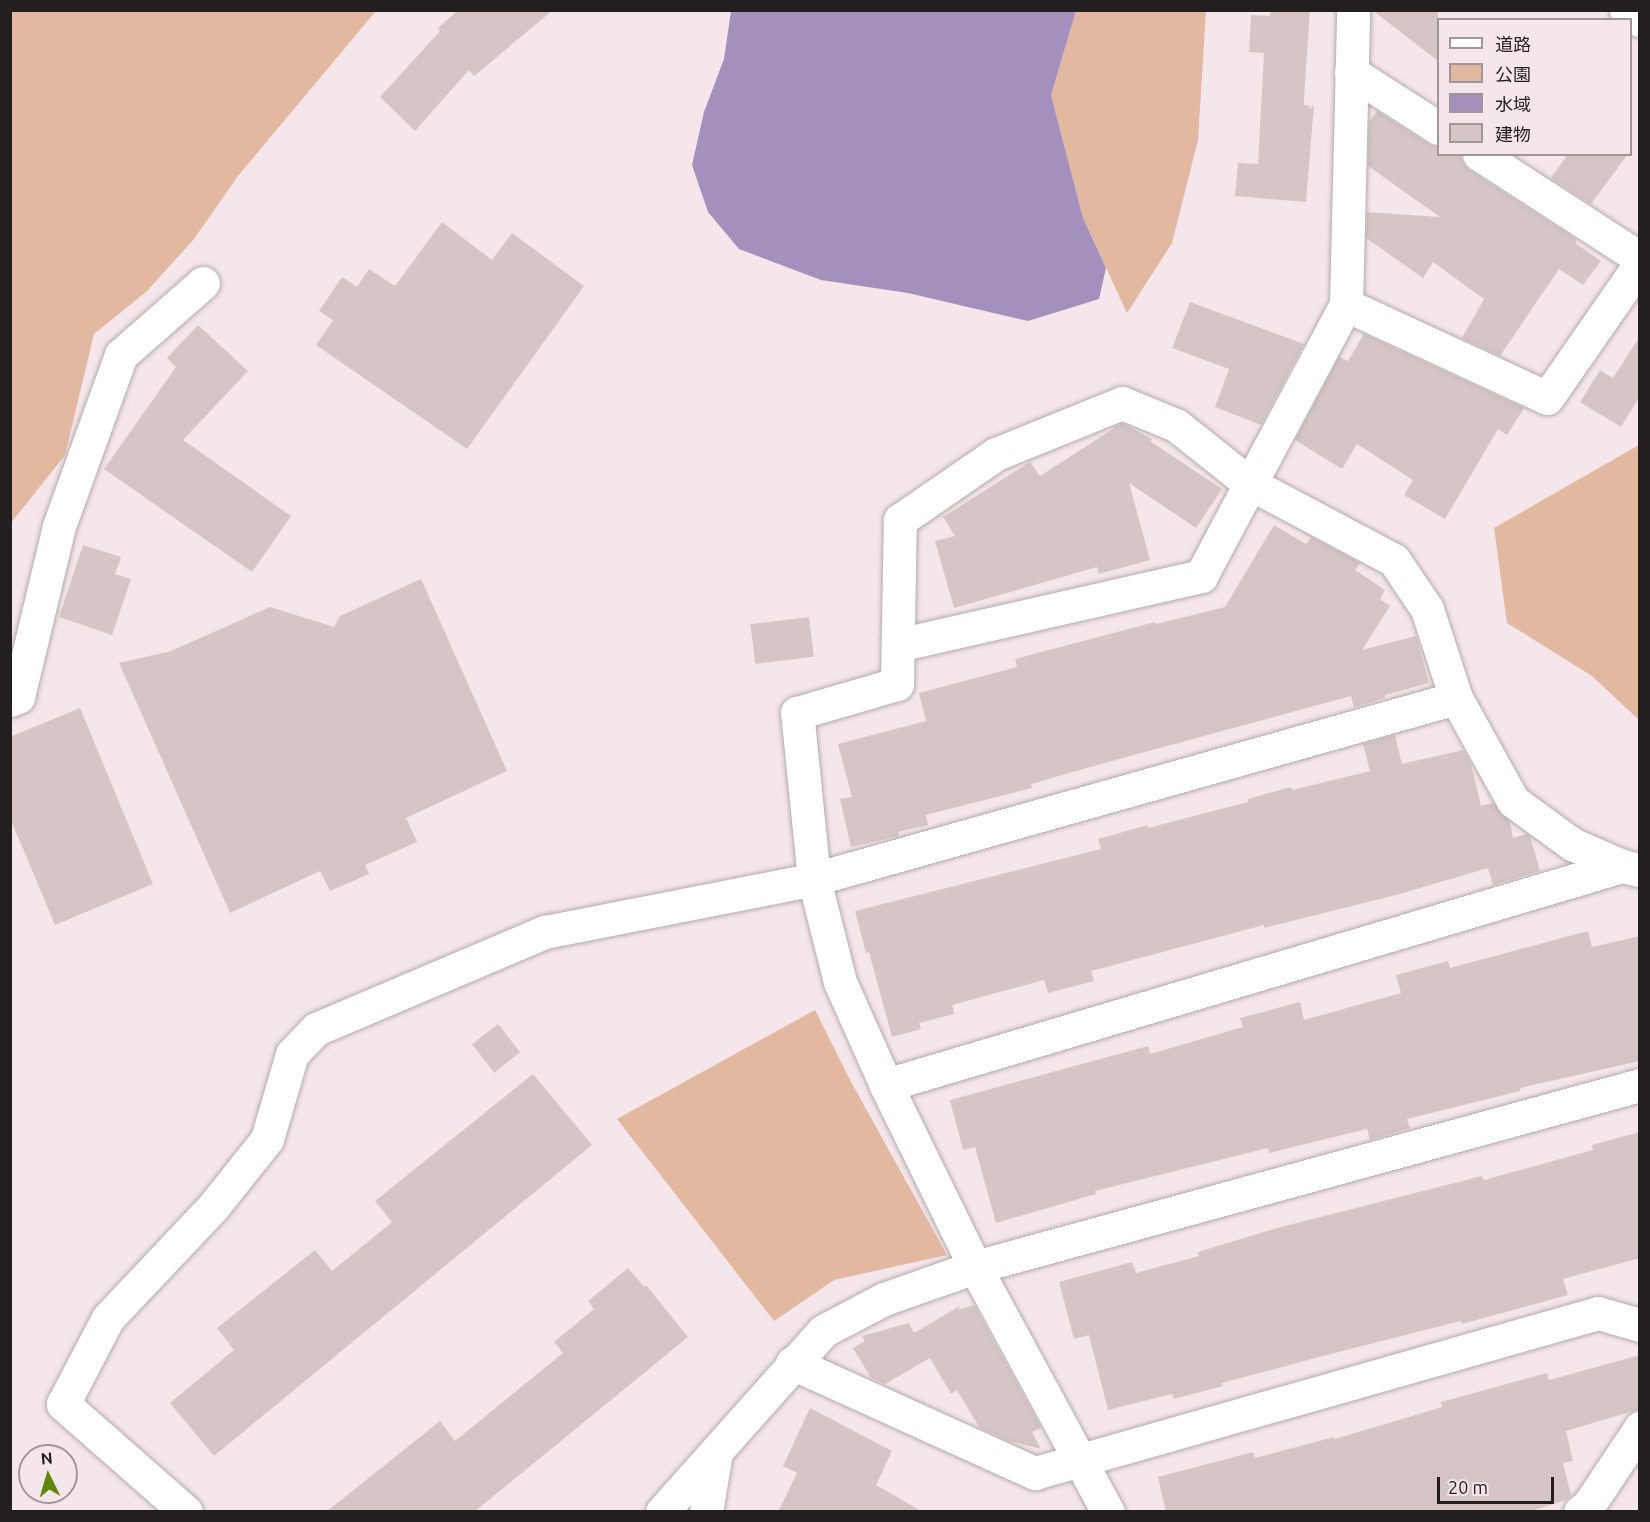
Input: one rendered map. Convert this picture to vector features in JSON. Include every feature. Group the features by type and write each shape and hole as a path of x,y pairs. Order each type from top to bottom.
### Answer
{"street":[{"path":"898,645 1201,576 1346,305 1353,10"},
{"path":"1626,10 1640,20"},
{"path":"1352,72 1437,127"},
{"path":"1482,156 1640,258"},
{"path":"1346,305 1547,398 1640,264"},
{"path":"10,700 18,697 59,526 121,355 202,283"},
{"path":"1108,1512 975,1267 886,1085 840,982 814,879 797,713 897,684 900,520 996,454 1122,403 1176,425 1249,483 1394,561 1427,609 1456,698 1513,801 1572,844 1631,868"},
{"path":"186,1512 63,1404 108,1318 213,1207 267,1140 292,1054 316,1029 545,932 814,879 1456,698"},
{"path":"886,1085 1631,868"},
{"path":"662,1512 792,1363 823,1331 884,1299 975,1267 1640,1085"},
{"path":"792,1363 1035,1473 1598,1313 1640,1325"},
{"path":"1580,1512 1588,1506 1640,1428"},
{"path":"705,1512 716,1452"}],"green space":[{"path":"11,10 376,11 238,176 194,239 146,292 94,334 65,455 11,523"},
{"path":"1076,11 1206,11 1198,140 1172,243 1127,313 1083,218 1051,95"},
{"path":"1639,445 1639,720 1592,676 1507,623 1494,528"},
{"path":"815,1010 850,1080 947,1255 834,1280 774,1321 617,1119"}],"water":[{"path":"731,11 1076,11 1051,95 1083,218 1106,268 1099,299 1028,321 908,293 821,280 739,249 708,212 692,165 704,112 724,59"}],"building":[{"path":"458,10 553,10 474,76 469,70 415,131 380,97 440,31 438,28"},
{"path":"1271,10 1310,10 1304,105 1310,106 1309,110 1314,104 1306,202 1235,196 1238,163 1258,164 1264,53 1249,52 1251,15 1270,16"},
{"path":"1372,10 1438,10 1437,60"},
{"path":"1377,111 1428,144 1437,147 1437,156 1461,156 1463,163 1469,170 1577,240 1575,243 1601,261 1583,285 1559,269 1500,356 1462,338 1484,299 1433,262 1423,278 1366,238 1367,212 1440,217 1368,166 1369,122"},
{"path":"1567,156 1627,156 1591,204 1551,178"},
{"path":"442,222 492,260 512,233 584,286 467,449 316,345 333,320 319,311 342,277 357,287 369,269 395,286"},
{"path":"1190,302 1304,344 1261,425 1215,407 1229,369 1172,348"},
{"path":"198,325 248,371 183,440 291,516 252,572 104,469 176,367 167,358"},
{"path":"1364,334 1524,408 1507,435 1498,429 1445,519 1404,495 1413,480 1357,444 1342,469 1295,440 1339,357 1348,361"},
{"path":"1640,336 1640,396 1621,427 1580,402 1600,370 1613,378"},
{"path":"1122,423 1152,439 1150,441 1222,489 1196,528 1129,483 1150,560 1099,574 1097,567 954,608 935,541 955,536 943,517 1030,462 1040,476"},
{"path":"1274,525 1306,544 1311,537 1360,563 1355,570 1385,590 1380,599 1390,606 1362,650 1416,636 1429,683 1385,695 1385,698 1354,707 1351,696 1090,767 1031,784 1032,788 926,815 928,825 898,832 899,836 851,847 840,799 852,797 838,744 926,721 919,693 1017,667 1015,659 1155,622 1156,624 1225,607"},
{"path":"83,545 121,557 115,574 131,579 112,635 59,617"},
{"path":"421,579 507,771 406,818 417,842 365,865 369,874 330,891 320,871 230,913 119,663 171,651 270,607 334,627 340,616"},
{"path":"809,617 814,657 755,664 750,624"},
{"path":"80,708 153,884 55,925 10,818 10,737"},
{"path":"1395,735 1402,764 1463,750 1471,764 1481,806 1493,803 1510,822 1513,838 1527,834 1530,836 1540,871 1493,885 1488,868 1396,895 1264,928 1264,925 1091,971 1094,981 1048,993 1044,980 952,1005 954,1014 919,1023 921,1029 892,1037 869,952 866,953 855,911 1101,849 1098,839 1148,825 1148,828 1248,802 1248,799 1291,787 1292,790 1370,771 1363,744"},
{"path":"1588,931 1592,947 1640,936 1640,1061 1520,1088 1520,1091 1407,1119 1410,1128 1370,1140 1367,1129 1269,1153 1268,1148 1095,1191 1096,1194 996,1223 975,1147 963,1150 950,1100 1148,1046 1150,1054 1243,1027 1240,1018 1300,1002 1304,1020 1401,993 1396,975 1448,961 1450,968"},
{"path":"498,1024 520,1052 494,1073 472,1044"},
{"path":"533,1074 592,1145 214,1456 170,1403 234,1350 217,1328 315,1250 332,1271 392,1222 375,1201"},
{"path":"1640,1132 1640,1258 1563,1279 1568,1295 1462,1324 1461,1321 1319,1357 1222,1383 1223,1386 1174,1399 1172,1394 1108,1410 1089,1335 1074,1339 1059,1282 1132,1262 1136,1273 1199,1256 1198,1252 1277,1228 1482,1176 1484,1180 1593,1150 1592,1145"},
{"path":"628,1268 644,1287 646,1285 688,1337 474,1512 326,1512 440,1421 455,1441 563,1353 554,1342 594,1309 588,1301"},
{"path":"974,1305 1041,1428 1032,1432 1041,1449 1009,1441 979,1427 957,1390 951,1394 930,1358 885,1384 871,1378 853,1348 865,1341 862,1336 909,1323 914,1333 960,1306 958,1310"},
{"path":"1640,1355 1640,1409 1566,1431 1573,1461 1563,1463 1571,1495 1566,1500 1528,1512 1166,1512 1158,1477 1253,1452 1255,1458 1334,1437 1335,1439 1442,1407 1441,1402 1547,1373 1549,1380"},
{"path":"810,1408 892,1451 876,1485 923,1512 778,1512 797,1473 783,1466"}]}
